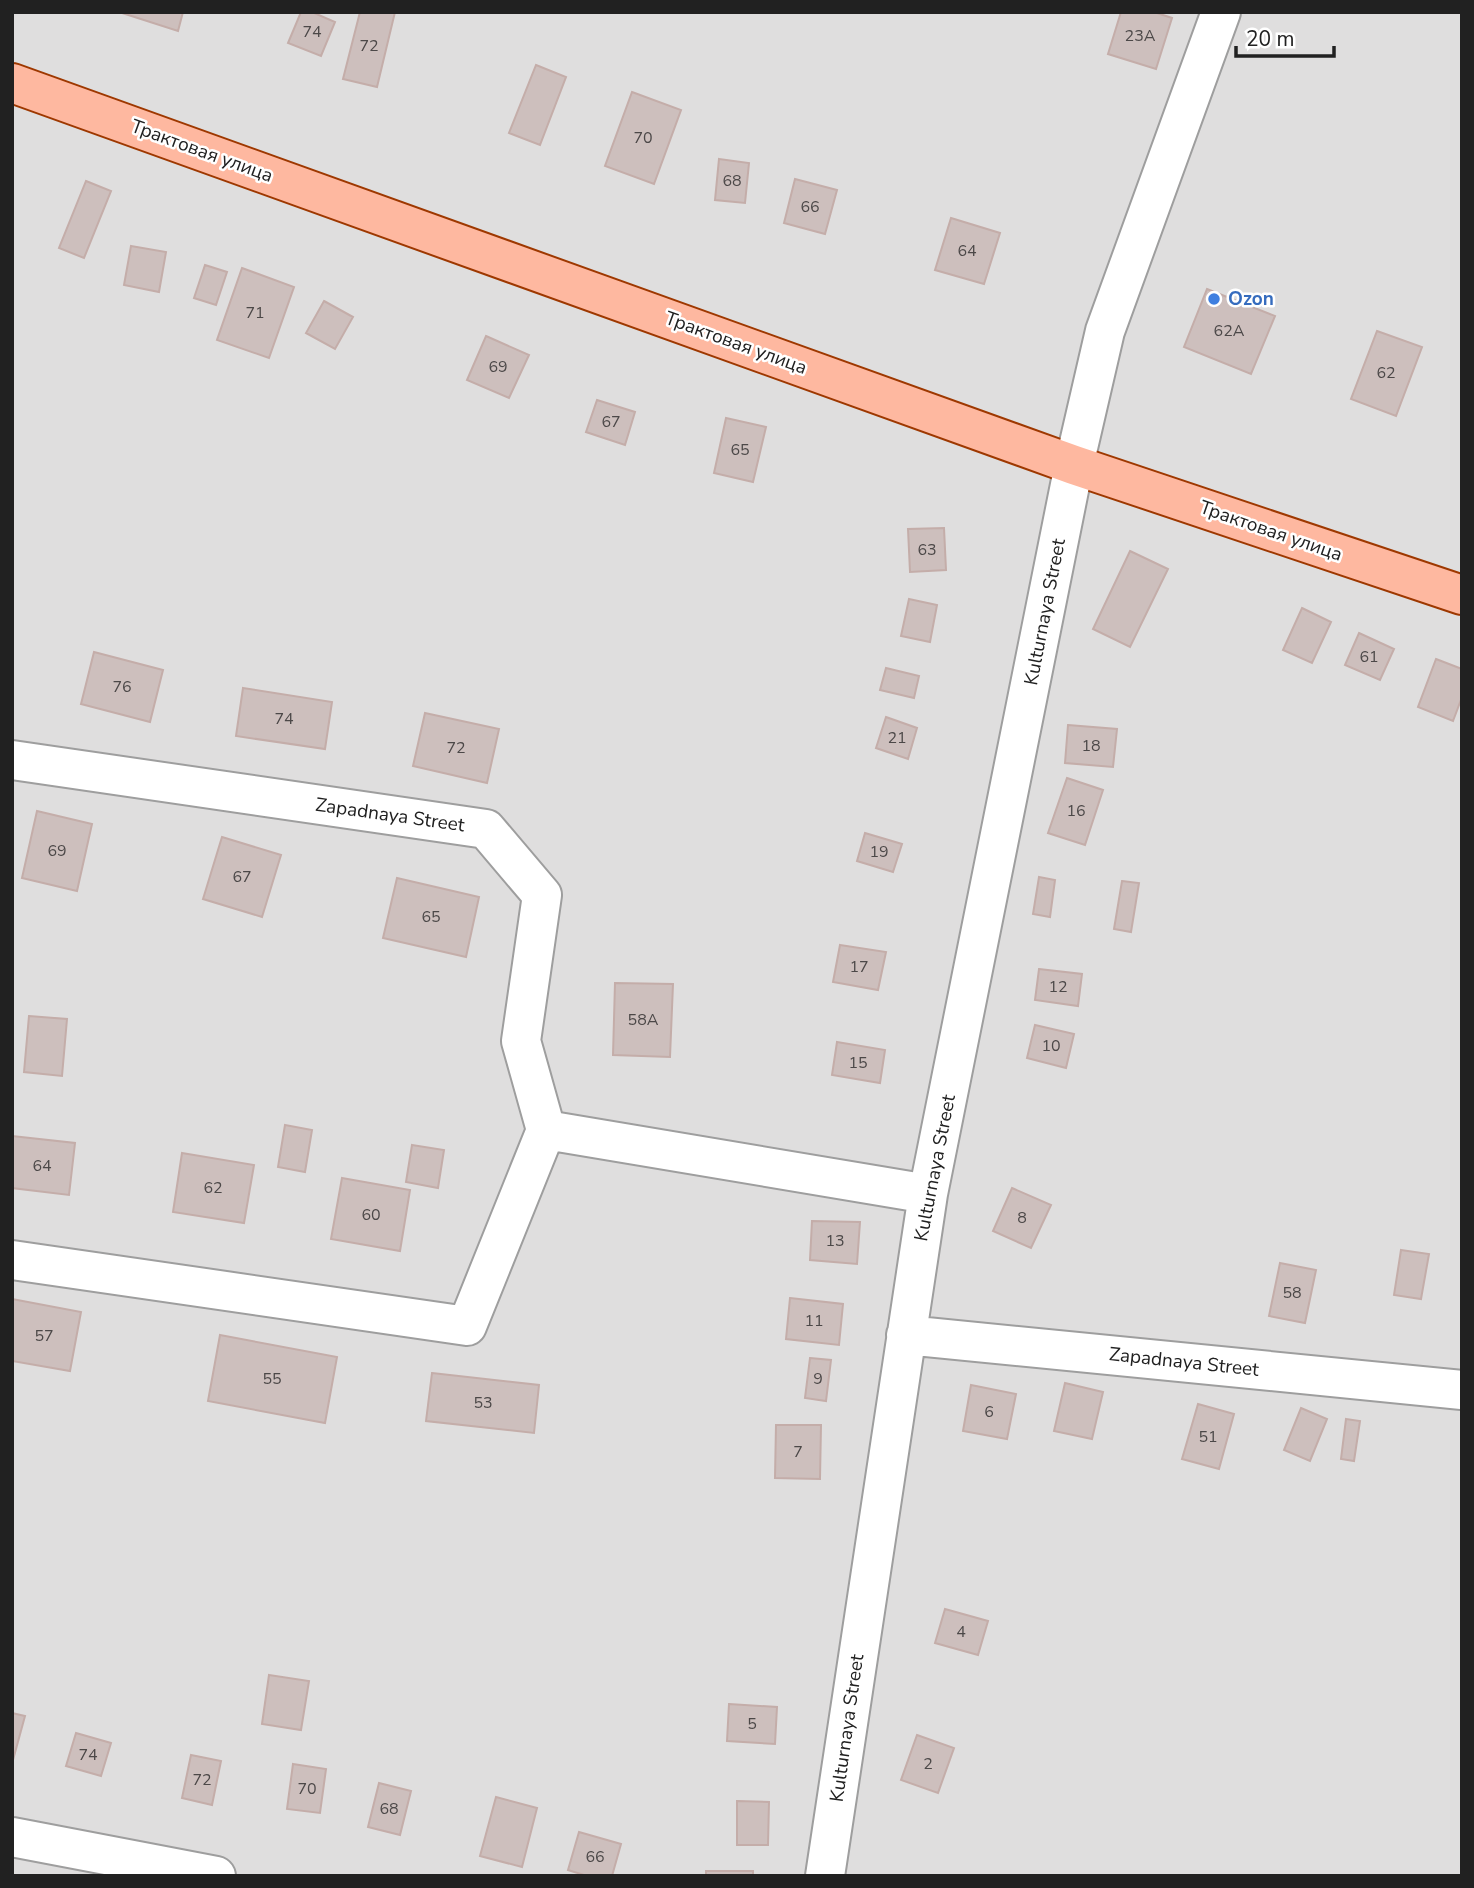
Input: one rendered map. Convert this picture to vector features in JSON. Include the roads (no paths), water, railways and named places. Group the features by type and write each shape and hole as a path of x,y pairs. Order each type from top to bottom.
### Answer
{"main road":[{"name":"Трактовая улица","path":"12,83 1074,465 1462,595"}],"street":[{"name":"Kulturnaya Street","path":"825,1876 928,1194 1074,465 1105,331 1221,12"},
{"name":"Zapadnaya Street","path":"12,760 485,829 542,895 521,1041 546,1130"},
{"path":"12,1260 467,1326 546,1130 928,1194"},
{"name":"Zapadnaya Street","path":"906,1335 1462,1390"},
{"path":"12,1837 216,1876"}],"place":[{"name":"Ozon","path":"1214,299"}]}
